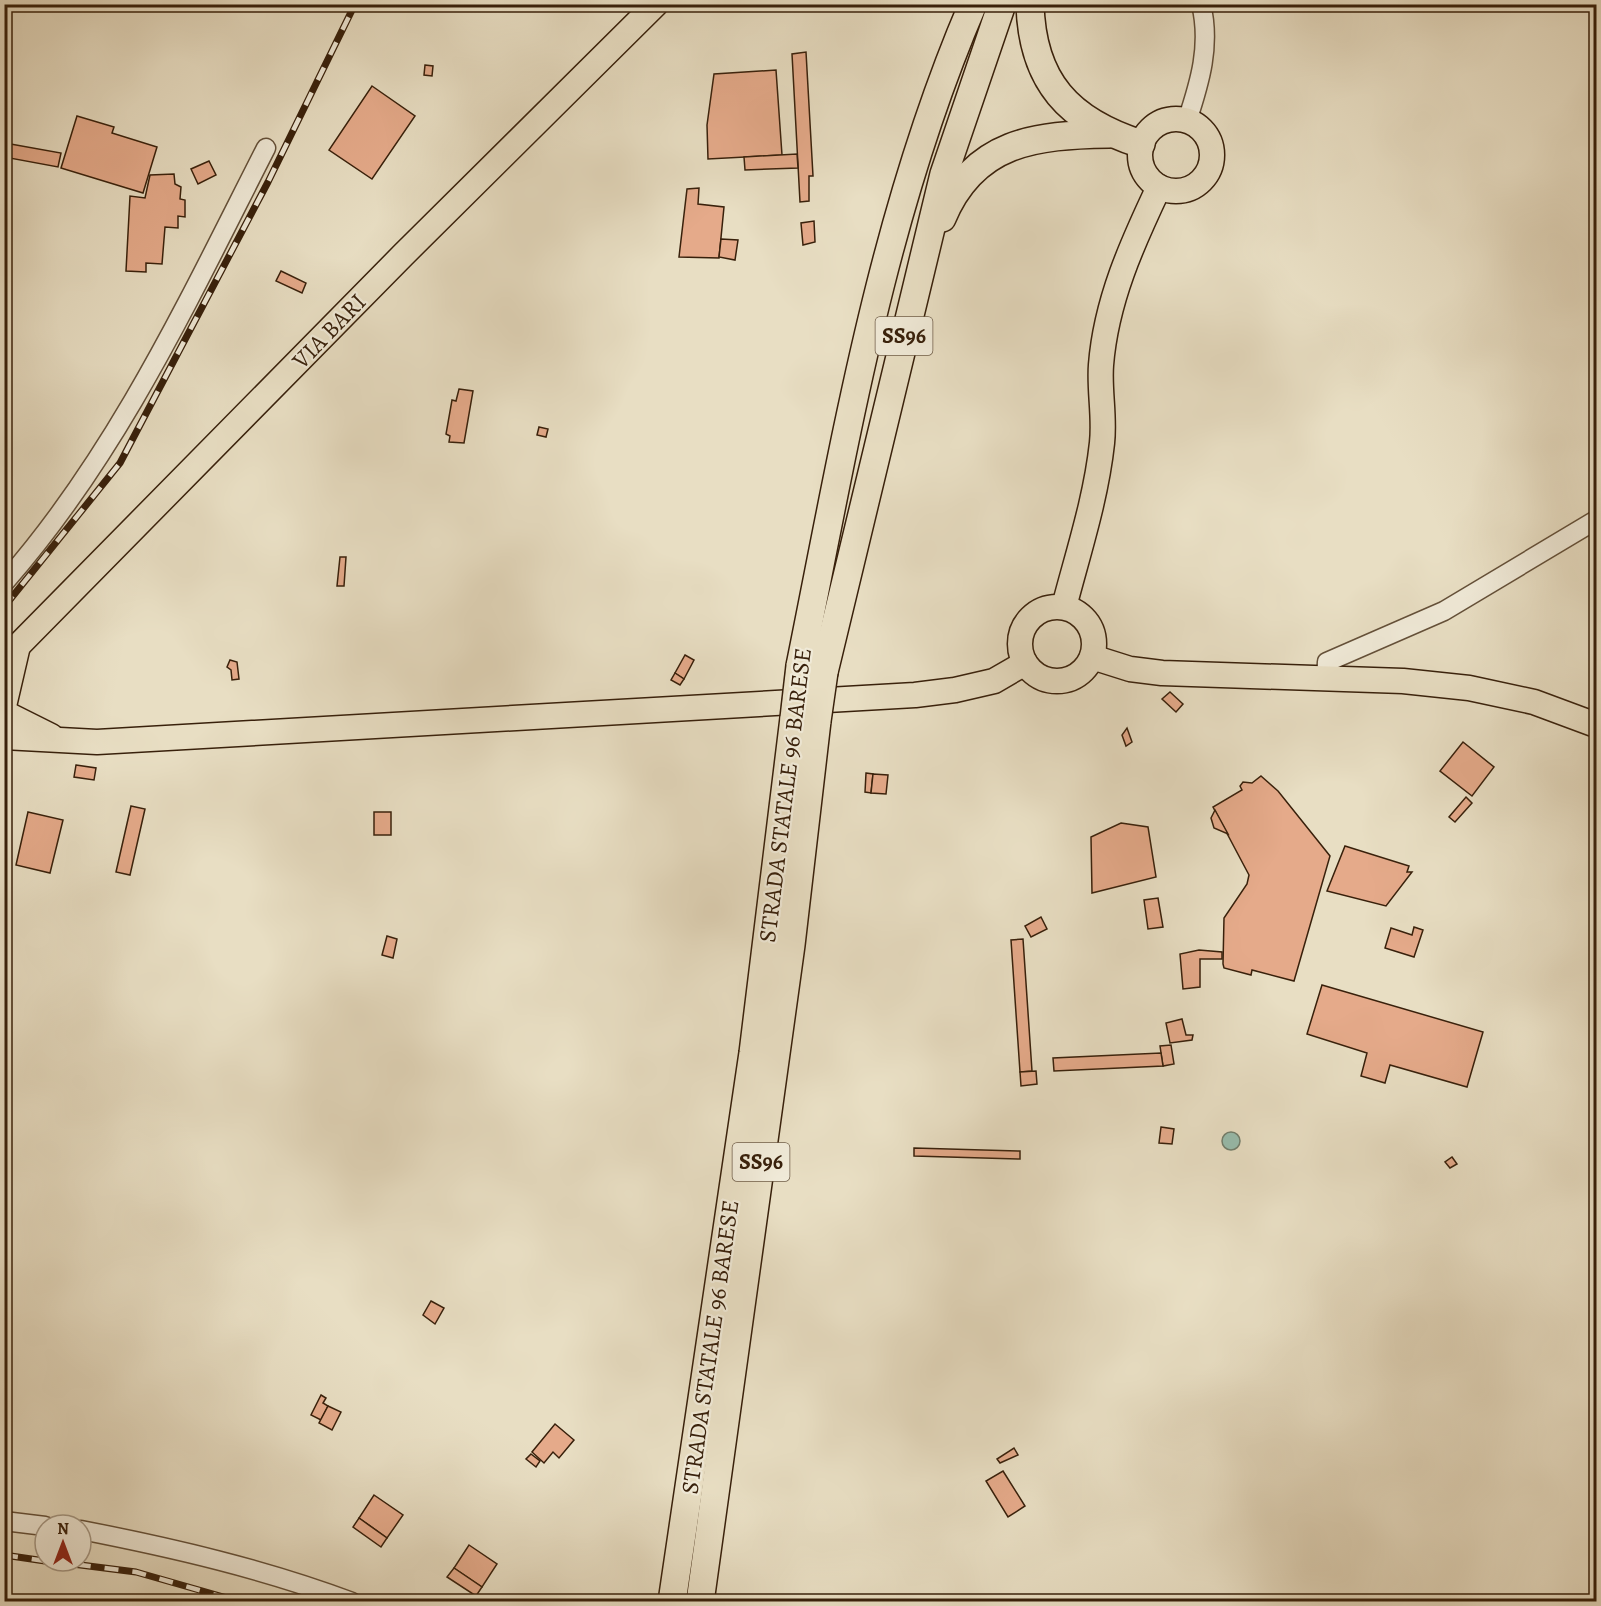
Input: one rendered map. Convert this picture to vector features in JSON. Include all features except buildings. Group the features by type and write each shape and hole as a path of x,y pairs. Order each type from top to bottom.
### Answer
{"highway":[{"name":"STRADA STATALE 96 BARESE","path":"812,669 944,174 1002,4"},
{"path":"1030,4 1034,48 1043,71 1059,95 1074,110 1109,134 1141,144"},
{"name":"STRADA STATALE 96 BARESE","path":"672,1602 753,1053 862,360 882,272 914,168 968,12"},
{"path":"917,280 947,206 964,181 983,163 1005,150 1032,139 1059,135 1109,134"},
{"name":"STRADA STATALE 96 BARESE","path":"700,1602 791,945 806,720"}],"main road":[{"name":"VIA BARI","path":"11,655 403,255 656,4"},
{"path":"1164,120 1187,120 1197,125 1210,142 1211,164 1200,182 1190,188 1180,191 1159,187 1144,173 1140,164 1141,144 1154,125 1164,120"},
{"path":"1064,608 1095,490 1103,440 1101,365 1108,323 1130,248 1159,187"},
{"path":"1064,608 1076,612 1086,620 1094,644 1092,657 1077,675 1054,681 1043,679 1025,663 1020,652 1023,628 1040,611 1064,608"},
{"path":"11,655 5,719 61,741 97,742 915,695 955,690 994,681 1025,663"},
{"path":"1092,657 1130,669 1162,673 1403,681 1469,688 1534,702 1596,725"}],"street":[{"path":"1187,120 1201,79 1206,37 1201,4"},
{"path":"4,583 29,555 128,414 266,148"},
{"path":"1326,680 1327,662 1444,611 1596,520"},
{"path":"4,1521 33,1525"},
{"path":"93,1533 210,1558 311,1586 352,1602"}],"shaded area":[{"path":"1227,1132 1235,1132 1240,1137 1238,1148 1227,1150 1222,1145 1222,1137"}],"railway":[{"path":"4,607 120,463 268,182 355,4"},
{"path":"4,1555 33,1559"},
{"path":"93,1567 136,1572 241,1602"}]}
